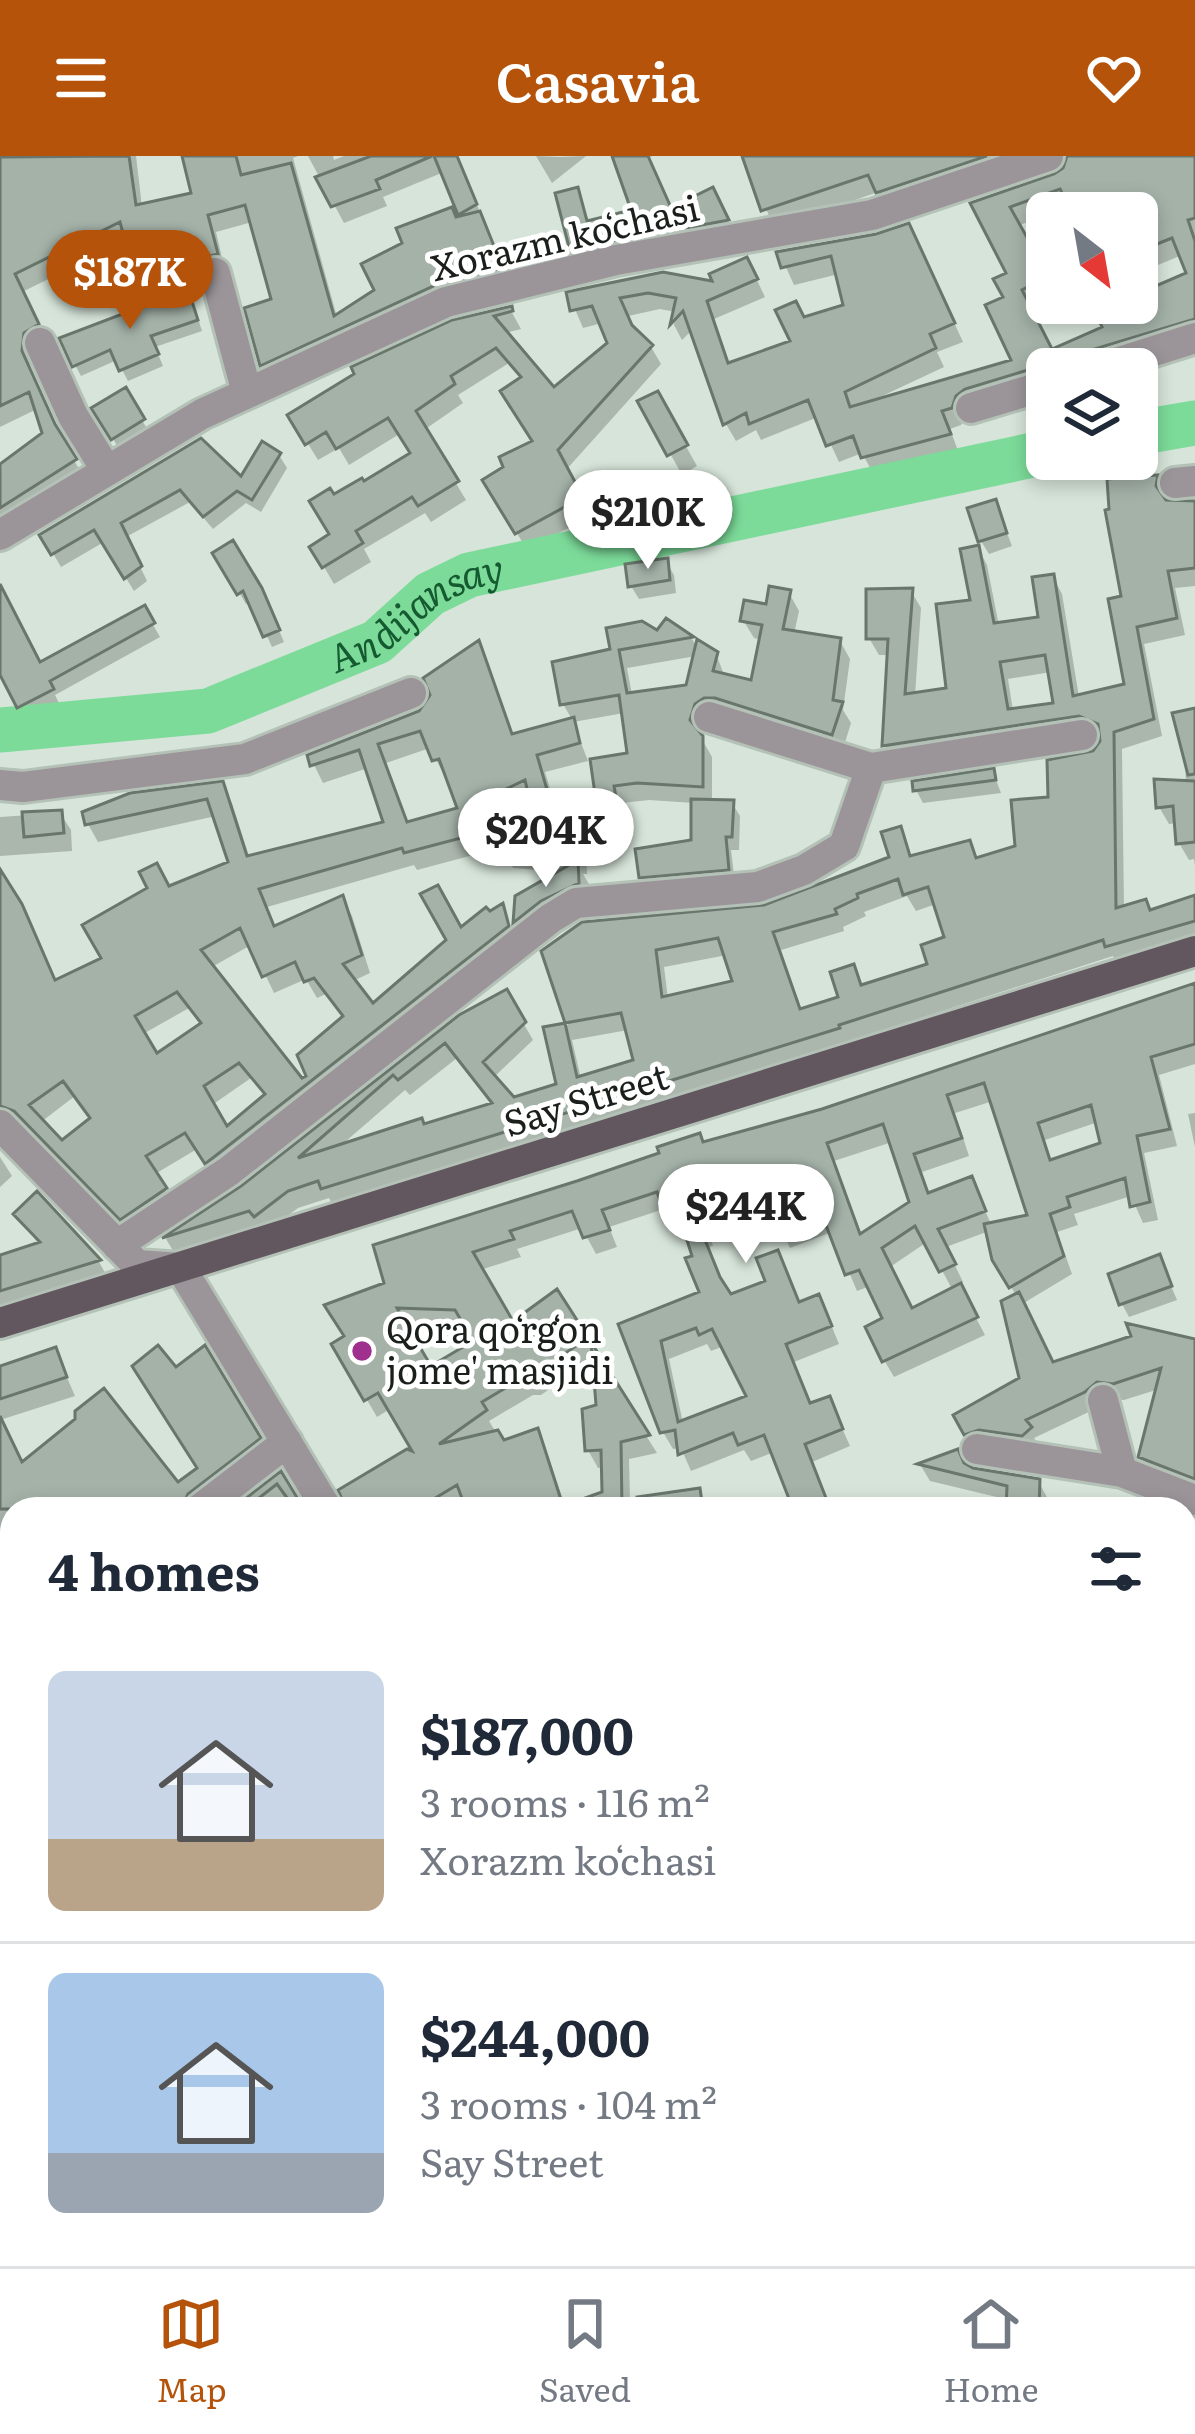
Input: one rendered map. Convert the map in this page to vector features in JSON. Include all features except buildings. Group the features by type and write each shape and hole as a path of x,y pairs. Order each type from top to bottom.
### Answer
{"main road":[{"name":"Say Street","path":"0,1323 1195,951"}],"street":[{"name":"Xorazm koʻchasi","path":"0,535 202,414 446,302 616,260 872,215 1048,156"},
{"path":"215,273 247,393"},
{"path":"1158,350 1195,338"},
{"path":"40,344 107,471"},
{"path":"971,408 1026,391"},
{"path":"0,784 23,787 245,759 411,693"},
{"path":"709,717 871,768 1082,735"},
{"path":"117,1245 229,1171 576,903 758,886 804,870 844,846 871,768"},
{"path":"0,1125 136,1265 181,1268 320,1497"},
{"path":"1103,1400 1122,1472"},
{"path":"216,1497 287,1442"},
{"path":"977,1449 1122,1472 1187,1497"}],"waterway":[{"name":"Andijansay","path":"1158,429 1195,423"},
{"name":"Andijansay","path":"0,730 208,711 377,642 430,594 469,575 1026,456"}],"place":[{"name":"Qora qoʻrgʻon jome' masjidi","path":"362,1351"}]}
